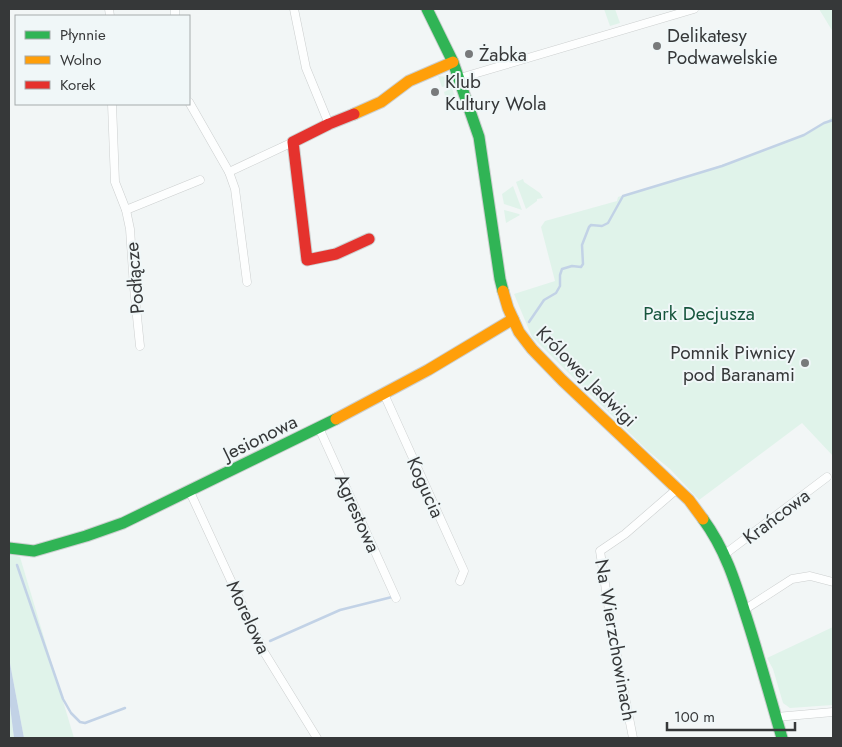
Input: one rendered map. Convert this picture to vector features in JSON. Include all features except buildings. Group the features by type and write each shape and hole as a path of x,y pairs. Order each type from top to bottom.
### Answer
{"street":[{"path":"294,9 306,68 329,124"},
{"name":"Królowej Jadwigi","path":"427,9 454,62 479,137 500,279 519,332 532,349 562,380 677,488 706,522 725,554 744,610 782,738"},
{"path":"460,78 694,9"},
{"path":"229,172 329,124 367,109 381,102 409,82 454,62"},
{"path":"190,104 229,172 235,188 247,282"},
{"name":"Podłącze","path":"112,105 115,182 126,210 130,229 140,346"},
{"path":"293,142 307,260 336,254 369,239"},
{"path":"126,210 200,180"},
{"name":"Jesionowa","path":"9,548 34,551 124,523 319,428 384,394 513,319"},
{"name":"Kogucia","path":"384,394 464,571 460,580"},
{"name":"Agrestowa","path":"319,428 396,598"},
{"name":"Krańcowa","path":"725,554 827,477"},
{"name":"Na Wierzchowinach","path":"632,738 613,636 600,550 625,534 677,488"},
{"name":"Morelowa","path":"190,492 264,652 317,738"},
{"path":"744,610 792,579 810,576 833,582"},
{"path":"776,717 833,712"}],"green space":[{"path":"604,9 615,9 620,23 610,26"},
{"path":"819,9 833,9 833,32"},
{"path":"438,76 448,77 451,85 442,87"},
{"path":"452,88 456,100 447,103 444,92"},
{"name":"Park Decjusza","path":"833,116 833,456 802,423 699,500 670,469 648,451 532,337 514,294 555,281 541,227 545,221 617,201 618,197 765,150 818,128"},
{"path":"523,179 524,182 540,193 543,198 537,199 526,209 516,182"},
{"path":"513,186 522,210 504,204 502,194"},
{"path":"504,210 519,214 520,215 506,223"},
{"path":"9,554 20,557 74,738 24,738 9,658"},
{"path":"833,627 833,705 790,708 783,703 773,669 767,658"},
{"path":"9,698 14,738 9,738"}],"water":[{"path":"9,658 24,738 14,738 9,698"}],"waterway":[{"path":"529,322 544,300 556,293 560,286 562,269 572,266 581,267 583,264 582,245 589,227 591,225 602,226 608,223 623,196 722,166 804,135 833,120"},
{"path":"17,565 63,699 71,713 80,722 85,723 125,708"},
{"path":"270,641 340,610 392,597"}],"traffic: fast":[{"path":"427,9 453,62 479,137 503,291"},
{"path":"9,548 34,551 123,523 336,419"},
{"path":"703,519 711,530 733,578 782,738"}],"traffic: slow":[{"path":"354,114 381,102 409,81 453,62"},
{"path":"503,291 508,308 519,332 532,349 562,380 689,500 703,519"},
{"path":"336,419 428,370 513,319"}],"traffic: jam":[{"path":"354,114 293,142 307,260 336,254 369,239"}],"place":[{"name":"Delikatesy Podwawelskie","path":"657,46"},
{"name":"Żabka","path":"469,54"},
{"name":"Klub Kultury Wola","path":"435,92"},
{"name":"Pomnik Piwnicy pod Baranami","path":"805,363"}]}
